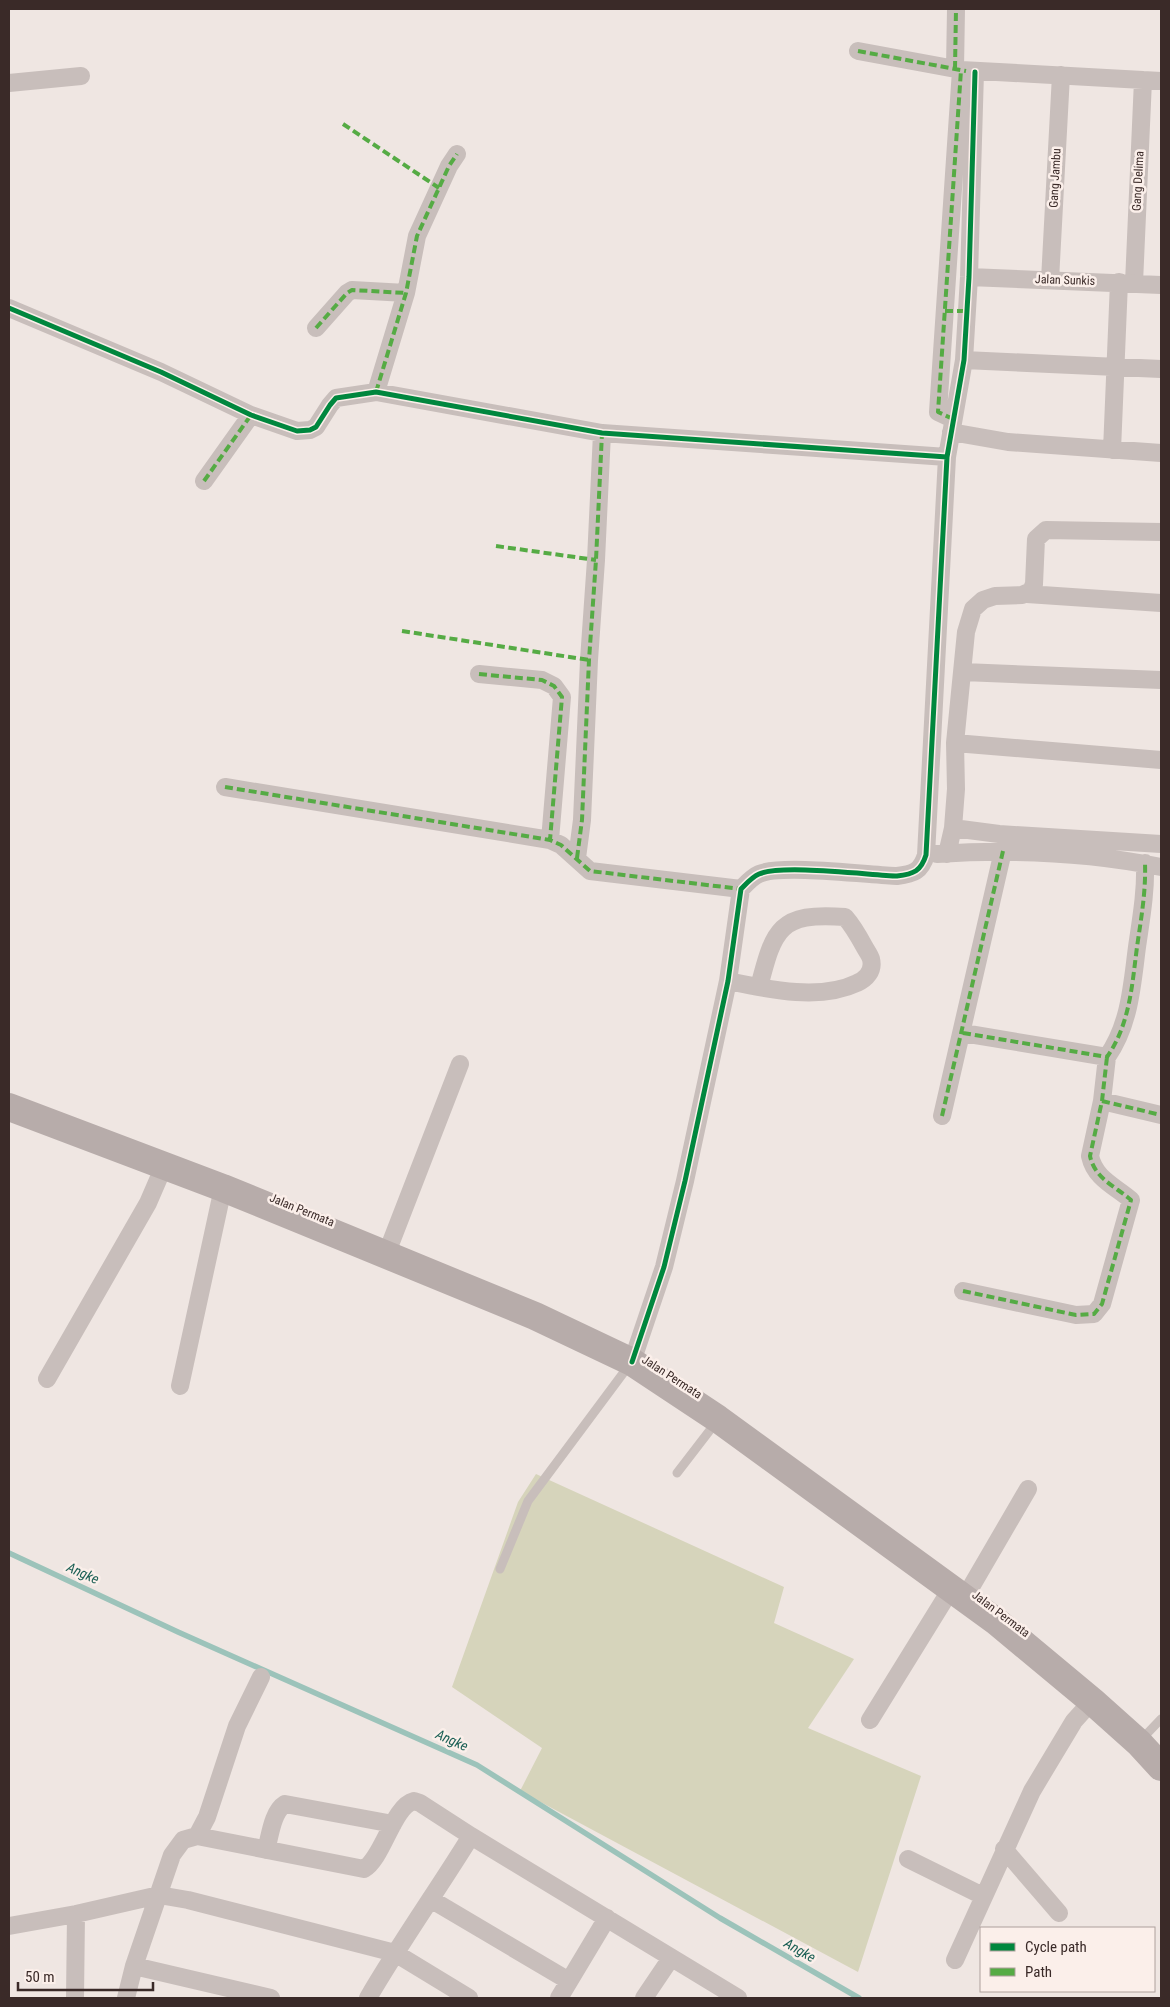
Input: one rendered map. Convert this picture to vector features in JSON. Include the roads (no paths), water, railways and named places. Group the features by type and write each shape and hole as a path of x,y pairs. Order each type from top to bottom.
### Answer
{"main road":[{"name":"Jalan Permata","path":"9,1108 223,1188 535,1316 632,1362 718,1419 997,1622 1092,1700 1161,1767"}],"street":[{"path":"632,1362 664,1267 685,1181 728,982 742,889 749,880 760,873 787,870 909,875 918,871 926,855 947,457 964,360 969,277 964,70 956,9"},
{"path":"858,51 964,70 1161,81"},
{"path":"964,70 938,412 952,426 1008,442 1161,453"},
{"path":"9,83 81,76"},
{"name":"Gang Jambu","path":"1050,280 1060,76"},
{"name":"Gang Delima","path":"1112,450 1116,366 1127,283 1143,80"},
{"path":"376,392 406,293 417,236 449,166 457,154"},
{"name":"Jalan Sunkis","path":"969,277 1161,285"},
{"path":"316,328 346,292 352,290 406,293"},
{"path":"9,308 161,372 251,415 297,430 310,430 316,427 330,404 336,398 376,392 602,433 947,457"},
{"path":"945,311 967,311"},
{"path":"964,360 1161,369"},
{"path":"204,481 251,415"},
{"path":"577,858 582,820 588,660 596,560 602,433"},
{"path":"1027,594 1031,591 1034,584 1036,539 1046,530 1161,532"},
{"path":"947,854 953,828 956,789 955,742 964,672 966,632 973,609 983,600 994,596 1027,594 1161,603"},
{"path":"964,672 1161,680"},
{"path":"479,674 542,680 554,686 562,697 550,840"},
{"path":"955,742 1161,760"},
{"path":"225,787 550,840 561,845 590,871 742,889"},
{"path":"953,828 999,834 1161,844"},
{"path":"926,855 1003,851 1099,856 1153,865 1146,889 1129,1010 1117,1043 1108,1057 1102,1101 1090,1156 1092,1165 1100,1176 1131,1200 1102,1304 1094,1314 1076,1315 962,1290"},
{"path":"942,1116 1003,851"},
{"path":"728,982 759,987 820,992 846,989 863,980 868,975 871,959 854,926 845,917 827,916 793,920 782,927 769,950 759,987"},
{"path":"962,1033 1108,1057"},
{"path":"386,1255 460,1064"},
{"path":"1102,1101 1161,1115"},
{"path":"47,1379 148,1203 164,1166"},
{"path":"180,1386 223,1188"},
{"path":"870,1720 958,1594 1028,1489"},
{"path":"197,1836 207,1817 237,1726 261,1677"},
{"path":"955,1960 1032,1791 1074,1721 1092,1700"},
{"path":"126,1998 134,1966 172,1855 177,1845 183,1840 197,1836 364,1869 372,1862 405,1806 414,1801 738,1998"},
{"path":"266,1850 277,1813 280,1807 285,1804 393,1824"},
{"path":"368,1998 395,1952 432,1900 470,1836"},
{"path":"1004,1849 1059,1913"},
{"path":"908,1859 983,1896"},
{"path":"9,1930 159,1895 188,1900 395,1952 469,1998"},
{"path":"432,1900 569,1982"},
{"path":"75,1998 76,1914"},
{"path":"559,1998 607,1918"},
{"path":"644,1998 671,1958"},
{"path":"134,1966 271,1998"}],"lane":[{"path":"500,1569 528,1501 632,1362"},
{"path":"677,1473 718,1419"},
{"path":"1138,1743 1161,1720"}],"waterway":[{"name":"Angke","path":"9,1553 178,1632 477,1765 720,1918 859,1998"}]}
